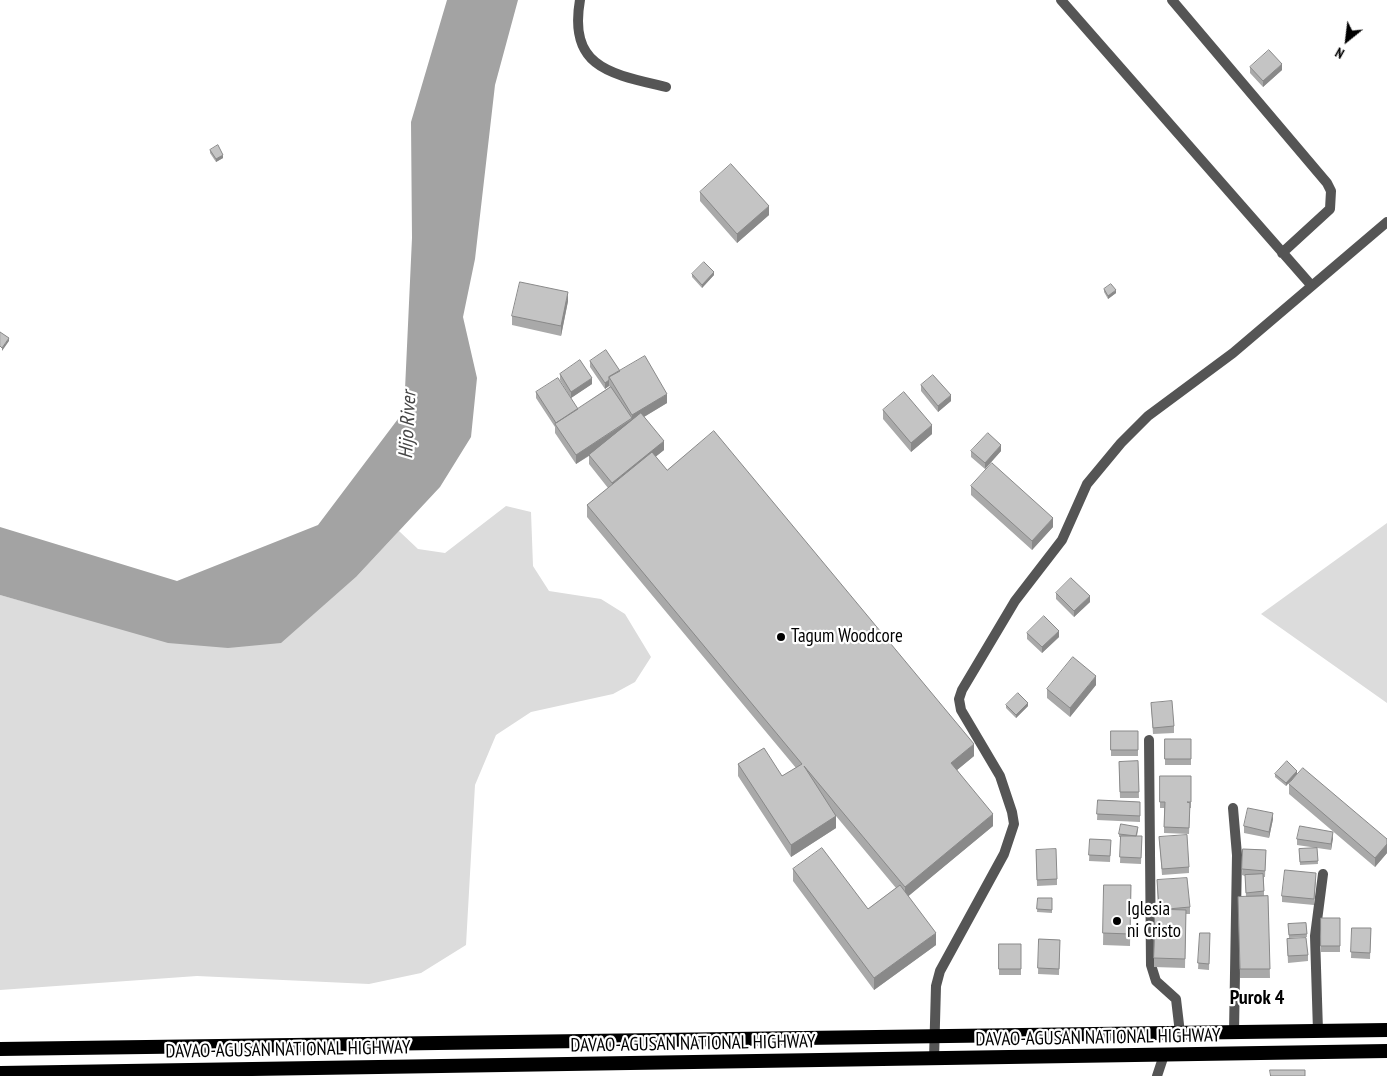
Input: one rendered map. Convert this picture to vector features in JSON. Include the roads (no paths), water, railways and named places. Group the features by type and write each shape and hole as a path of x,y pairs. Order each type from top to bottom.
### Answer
{"highway":[{"name":"DAVAO-AGUSAN NATIONAL HIGHWAY","path":"0,1049 934,1038 1387,1030"},
{"name":"DAVAO-AGUSAN NATIONAL HIGHWAY","path":"0,1073 1387,1051"}],"street":[{"path":"580,0 576,20 579,41 591,60 612,73 666,87"},
{"path":"1061,0 1310,285"},
{"path":"1172,0 1327,183 1331,191 1332,201 1330,209 1282,253"},
{"path":"934,1059 936,986 940,971 1004,854 1014,824 1000,776 961,710 959,699 962,690 1015,601 1062,540 1087,484 1121,443 1148,416 1233,353 1310,285 1387,222"},
{"path":"1149,740 1152,965 1156,981 1176,999 1180,1033"},
{"path":"1233,808 1237,855 1234,1032"},
{"path":"1318,1031 1315,936 1323,874"},
{"path":"1157,1076 1164,1055"}],"water":[{"name":"Hijo River","path":"447,0 518,0 495,85 475,259 463,317 477,378 471,437 440,487 357,576 281,643 228,648 168,643 0,595 0,527 177,581 318,525 404,411 412,238 411,122"}],"place":[{"name":"Tagum Woodcore","path":"781,637"},
{"name":"Iglesia ni Cristo","path":"1117,921"}],"district":[{"name":"Purok 4","path":"1257,998"}]}
